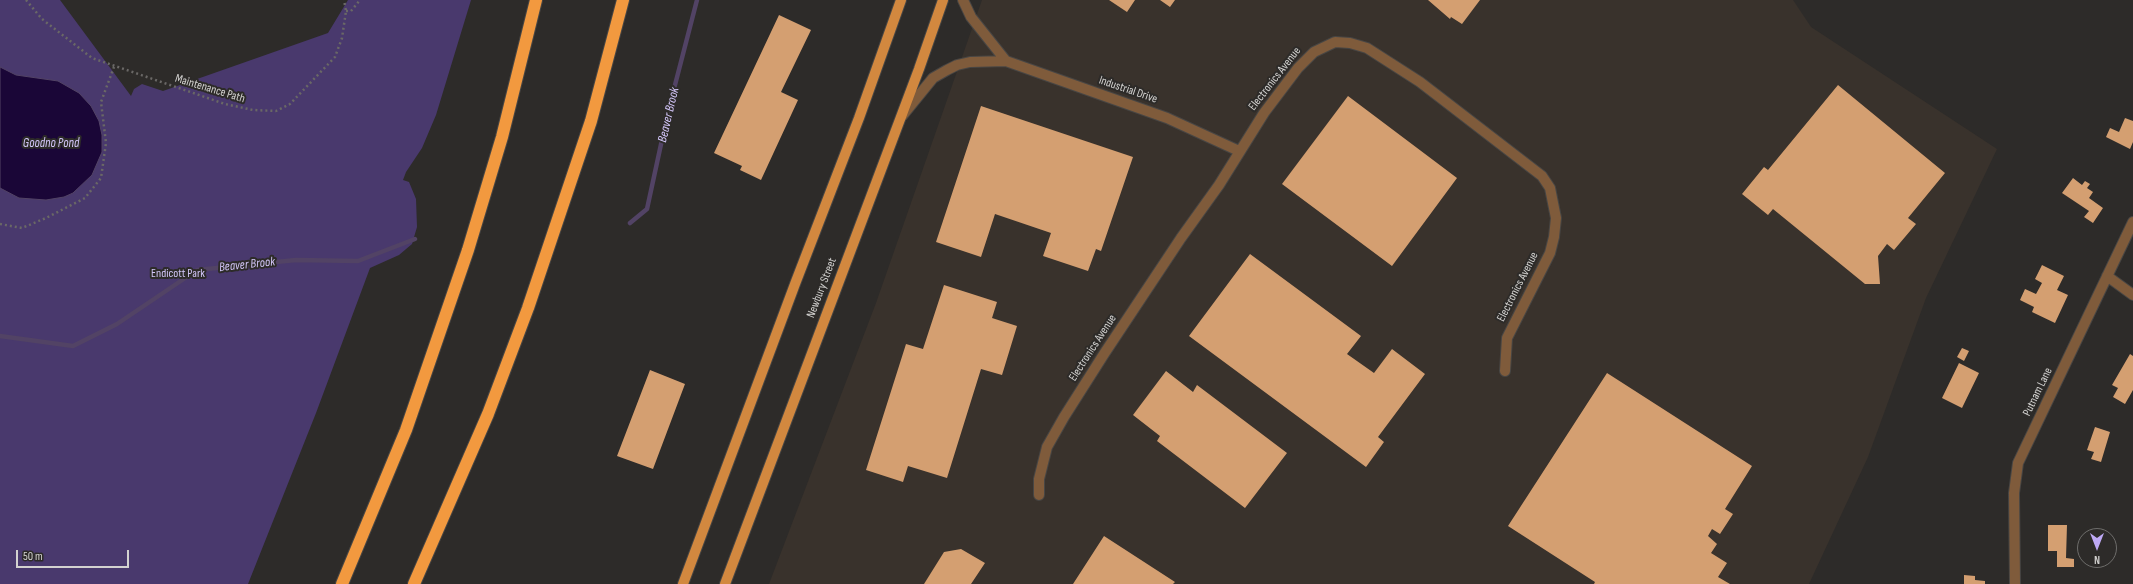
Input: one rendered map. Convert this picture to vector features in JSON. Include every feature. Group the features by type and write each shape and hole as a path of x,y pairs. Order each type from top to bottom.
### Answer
{"highway":[{"path":"342,584 406,430 468,250 502,136 536,0"},
{"path":"414,584 488,414 528,308 591,121 623,0"}],"main road":[{"path":"683,584 795,284 860,118 901,0"},
{"name":"Newbury Street","path":"725,584 900,120 943,0"}],"street":[{"path":"963,0 971,17 1006,61"},
{"name":"Electronics Avenue","path":"1039,494 1039,479 1047,447 1064,417 1264,114 1298,68 1314,52 1335,42 1343,42 1367,48 1420,82 1542,176 1550,188 1554,200 1556,218 1554,237 1550,253 1507,338 1505,371"},
{"name":"Industrial Drive","path":"900,120 933,78 947,70 957,65 970,62 1006,61 1167,118 1239,151"},
{"name":"Putnam Lane","path":"2015,584 2014,493 2018,463 2133,222"},
{"path":"2108,276 2133,295"}],"path":[{"name":"Maintenance Path","path":"26,0 42,19 92,58 114,67 225,104 253,110 276,111 290,104 335,57 342,38 346,11 344,0"},
{"path":"346,11 351,11 360,0"},
{"path":"0,224 22,228 46,218 85,198 101,178 106,143 101,102 114,67"}],"shaded area":[{"path":"982,0 1793,0 1811,27 1997,149 1926,298 1868,457 1809,584 769,584 876,303"}],"green space":[{"name":"Endicott Park","path":"0,0 60,0 131,96 134,89 142,84 163,91 328,33 348,0 471,0 436,115 422,148 406,172 403,180 409,182 416,199 417,227 412,244 399,255 370,268 316,413 248,584 0,584"}],"water":[{"name":"Goodno Pond","path":"0,67 16,75 58,81 79,93 91,106 99,121 102,135 102,152 92,175 73,193 64,197 46,200 19,198 0,188"}],"building":[{"path":"1109,0 1135,0 1127,12"},
{"path":"1160,0 1175,0 1170,7"},
{"path":"1428,0 1480,0 1462,24 1451,17 1450,19"},
{"path":"779,15 811,30 781,92 798,100 761,180 740,170 742,166 714,153"},
{"path":"1838,85 1945,173 1908,218 1916,224 1894,250 1887,244 1878,256 1880,284 1865,284 1773,209 1768,215 1742,194 1764,167 1768,170"},
{"path":"1348,96 1457,178 1392,266 1282,184"},
{"path":"981,106 1133,157 1101,251 1096,249 1088,271 1043,256 1051,233 995,214 981,257 936,242"},
{"path":"2125,118 2133,121 2133,142 2130,149 2106,137 2110,128 2119,132"},
{"path":"2073,178 2082,185 2085,181 2090,184 2087,188 2093,192 2089,198 2103,208 2093,223 2084,217 2089,211 2062,193"},
{"path":"1250,254 1361,336 1347,354 1374,373 1392,349 1425,374 1378,437 1384,442 1366,467 1189,336"},
{"path":"2042,265 2064,276 2057,290 2068,295 2055,323 2032,312 2034,307 2020,300 2025,289 2036,294 2042,283 2035,279"},
{"path":"944,285 997,302 992,318 1017,326 1002,375 981,369 947,478 908,466 903,482 866,470 906,344 923,349"},
{"path":"1962,348 1969,351 1964,361 1957,357"},
{"path":"2130,354 2133,356 2133,390 2125,404 2113,397 2118,388 2112,385"},
{"path":"1959,363 1979,373 1962,408 1942,398"},
{"path":"650,370 685,384 653,469 617,456"},
{"path":"1166,371 1193,392 1197,385 1287,453 1245,508 1157,441 1160,436 1133,415"},
{"path":"1607,373 1752,466 1725,509 1733,514 1720,534 1712,529 1708,536 1717,544 1711,553 1727,563 1718,577 1730,584 1594,584 1595,582 1508,526"},
{"path":"2095,427 2110,432 2101,462 2091,459 2094,452 2087,450"},
{"path":"2048,525 2067,525 2066,558 2074,559 2074,567 2057,567 2057,551 2048,551"},
{"path":"1104,536 1175,582 1173,584 1073,584"},
{"path":"961,549 985,563 971,584 924,584 944,552"},
{"path":"1964,575 1975,576 1975,580 1985,581 1985,584 1964,584"}],"waterway":[{"name":"Beaver Brook","path":"630,223 647,209 668,112 697,0"},
{"name":"Beaver Brook","path":"0,336 73,346 117,324 197,270 296,260 358,261 415,239"}]}
